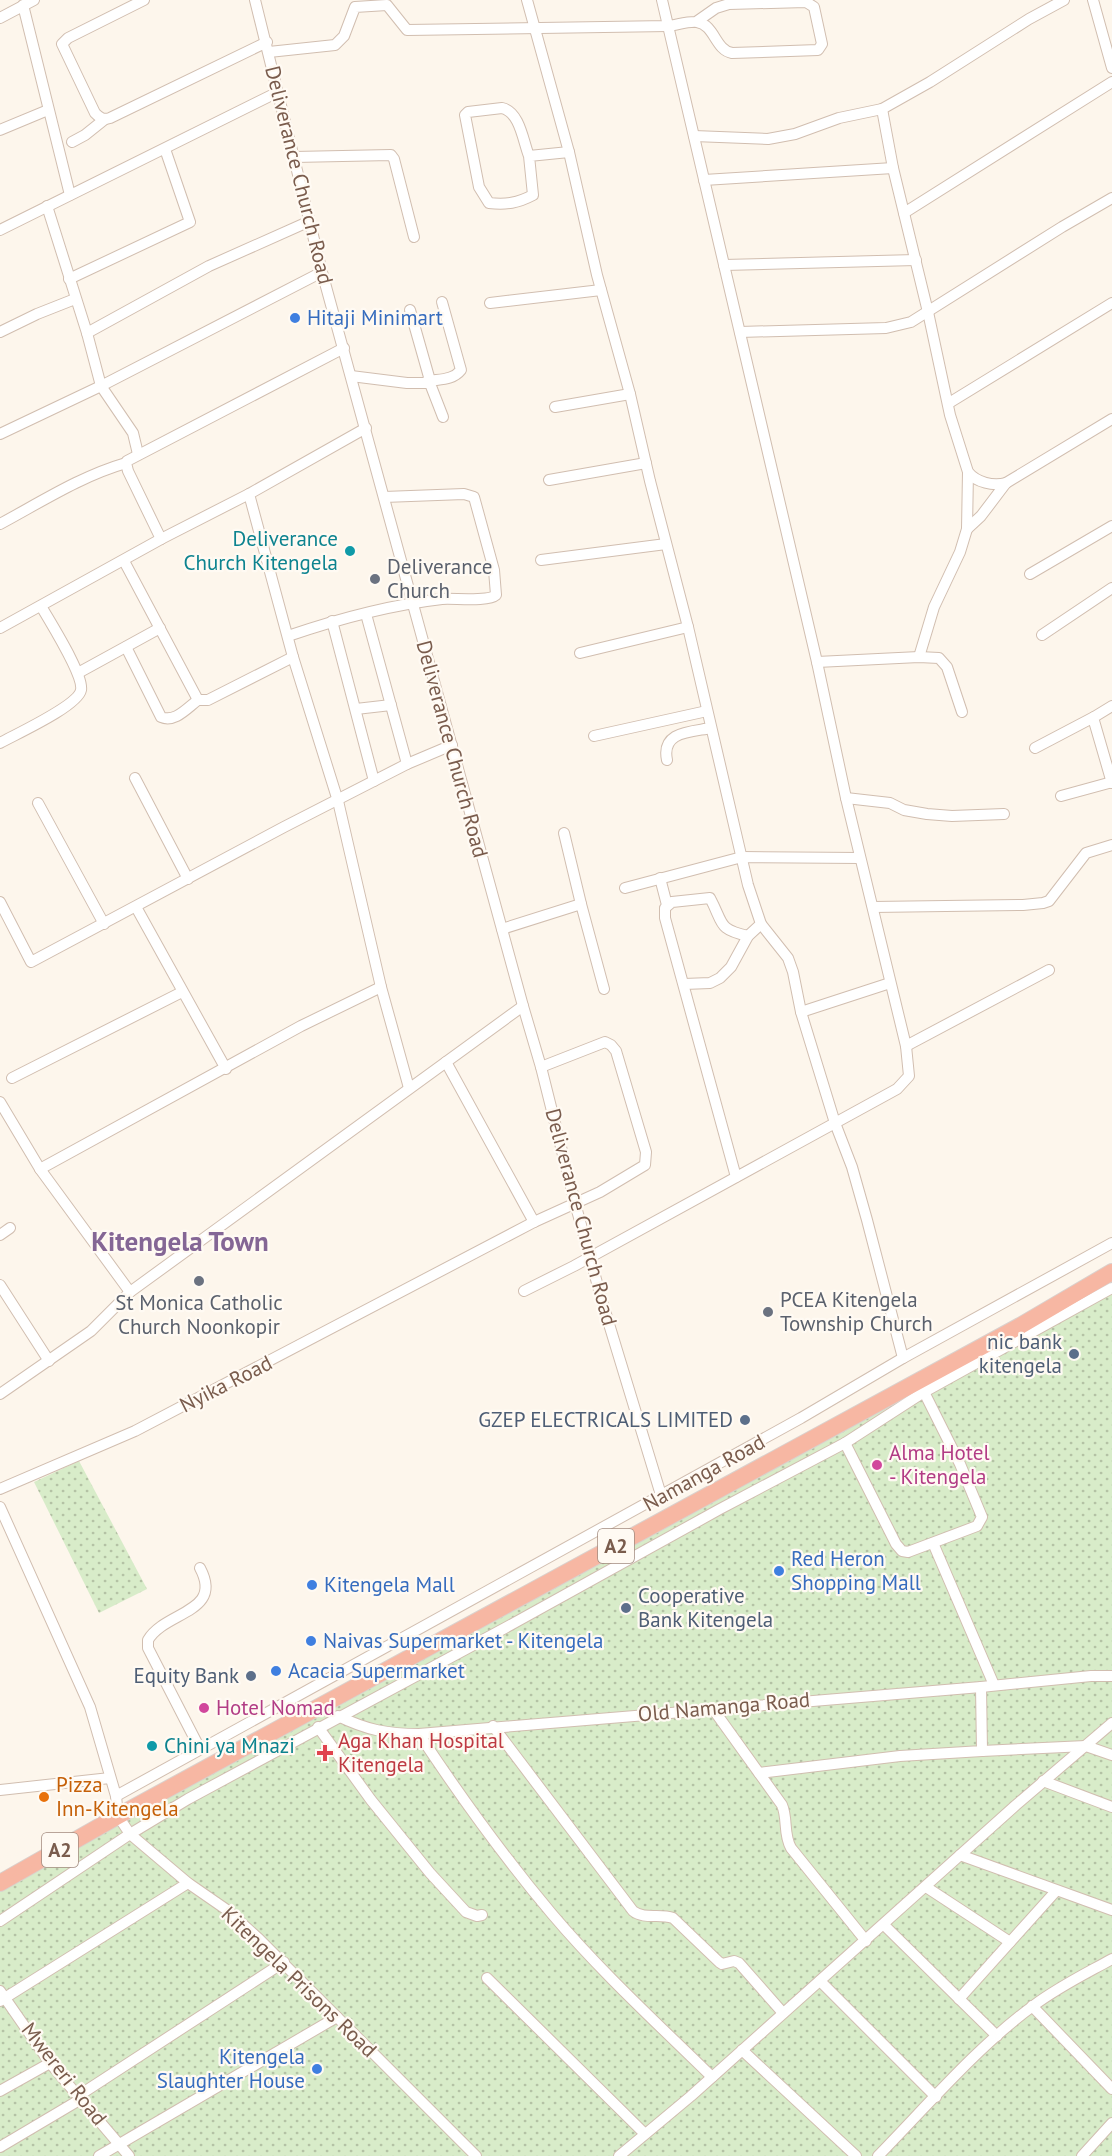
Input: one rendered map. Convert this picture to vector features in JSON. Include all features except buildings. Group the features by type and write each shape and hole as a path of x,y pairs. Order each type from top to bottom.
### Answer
{"highway":[{"name":"Namanga Road","path":"0,1883 118,1816 529,1593 666,1529 1112,1272"}],"street":[{"path":"0,18 34,0"},
{"path":"105,119 99,118 95,113 62,44 68,38 144,0"},
{"name":"Deliverance Church Road","path":"255,0 322,272 541,1067 602,1301 661,1495"},
{"path":"527,0 569,152 601,290 630,394 688,627 748,885 761,924 788,958 793,972 801,1012 835,1123 852,1167 903,1358"},
{"path":"524,1291 835,1123 904,1084 909,1076 906,1046 846,798 817,662 662,0"},
{"path":"694,136 768,140 795,134 839,118 882,109 1064,0"},
{"path":"1093,0 1112,68"},
{"path":"72,142 105,119 268,47 335,45 344,36 355,7 387,5 407,30 668,26 696,22 716,9 729,4 806,2 814,7 822,44 818,50 732,53 723,50 706,27 696,22"},
{"path":"23,5 70,195"},
{"path":"904,213 1112,82"},
{"path":"0,230 278,92"},
{"path":"507,109 515,117 529,156 533,195 521,201 505,204 489,203 479,187 465,115 468,112 507,109"},
{"path":"882,109 893,168 950,415 968,472 967,529 960,552 934,607 919,657"},
{"path":"0,130 48,110"},
{"path":"69,279 190,222 165,149"},
{"path":"529,156 569,152"},
{"path":"294,157 391,155 394,159 414,237"},
{"path":"704,180 893,168"},
{"path":"740,332 886,328 911,322 1112,198"},
{"path":"48,206 101,386 133,433 138,454"},
{"path":"87,333 208,266 310,221"},
{"path":"724,265 916,261"},
{"path":"0,434 101,386 322,272"},
{"path":"490,303 601,290"},
{"path":"0,332 75,299"},
{"path":"351,376 424,384 456,376 461,370 442,302"},
{"path":"949,403 1112,303"},
{"path":"410,310 429,381 442,417"},
{"path":"0,524 80,481 126,463 138,454 344,348"},
{"path":"555,406 630,394"},
{"path":"967,529 981,516 1006,483 1112,419"},
{"path":"0,628 161,539 249,494 366,428"},
{"path":"126,463 161,539"},
{"path":"549,480 646,463"},
{"path":"968,472 984,482 1006,483"},
{"path":"249,494 292,657 338,801 381,987 409,1088"},
{"path":"288,636 332,621 412,603 453,598 489,598 496,595 494,570 474,497 464,494 384,496"},
{"path":"1030,574 1112,526"},
{"path":"541,560 666,544"},
{"path":"124,561 198,700"},
{"path":"1042,635 1112,588"},
{"path":"0,743 47,719 77,699 82,690 78,673 41,606"},
{"path":"366,614 408,764"},
{"path":"332,621 374,781"},
{"path":"580,653 688,627"},
{"path":"78,673 160,628"},
{"path":"126,647 161,717 167,720 175,718 198,700 208,700 292,657"},
{"path":"817,662 939,658 944,661 962,712"},
{"path":"356,709 391,705"},
{"path":"1035,748 1112,706"},
{"path":"594,736 707,711"},
{"path":"1061,796 1112,782 1095,728 1094,717"},
{"path":"667,760 666,753 672,738 677,734 711,728"},
{"path":"0,902 31,962 374,781 452,745"},
{"path":"135,778 188,879"},
{"path":"846,798 890,803 904,810 935,815 1004,814"},
{"path":"38,803 104,924"},
{"path":"564,833 604,989"},
{"path":"873,907 1043,903 1054,896 1086,853 1112,845"},
{"path":"625,888 742,857 861,858"},
{"path":"660,878 667,905 665,918 736,1177"},
{"path":"667,905 687,899 710,898 723,927 731,932 748,936"},
{"path":"502,929 581,904"},
{"path":"136,907 226,1069"},
{"path":"684,984 710,982 720,978 731,967 748,936 761,924"},
{"path":"906,1046 1049,970"},
{"path":"801,1012 890,984"},
{"path":"40,1169 301,1026 381,987"},
{"path":"12,1078 182,992"},
{"path":"0,1394 91,1331 130,1292 523,1006"},
{"name":"Nyika Road","path":"0,1490 144,1426 641,1168 647,1161 646,1152 616,1051 611,1045 605,1042 541,1067"},
{"path":"446,1062 534,1222"},
{"path":"0,1102 40,1169 130,1292"},
{"path":"0,1235 10,1228"},
{"path":"116,1796 801,1418 903,1358 1112,1243"},
{"path":"0,1285 49,1361"},
{"path":"0,1921 130,1834 188,1799 540,1608 666,1529 845,1443 924,1392 1112,1288"},
{"path":"845,1443 898,1548 908,1552 977,1526 982,1516 960,1464 924,1392"},
{"path":"0,1507 90,1707 116,1796 118,1816"},
{"path":"933,1543 994,1685"},
{"path":"200,1749 148,1648 148,1640 161,1626 200,1603 207,1590 206,1579 201,1568"},
{"path":"529,1593 540,1608"},
{"name":"Old Namanga Road","path":"339,1716 375,1731 419,1734 1112,1676"},
{"path":"981,1687 982,1751"},
{"path":"713,1709 782,1805 786,1814 787,1840 791,1848 866,1941"},
{"path":"619,2156 712,2077 1043,1781 1112,1723"},
{"path":"494,1726 633,1911 643,1917 673,1918 719,1962 722,1964 734,1961 739,1963 783,2013"},
{"path":"318,1727 371,1800 430,1873 466,1912 477,1916 482,1915"},
{"path":"419,1734 452,1783 553,1915 610,1976 712,2077"},
{"path":"759,1773 900,1756 982,1751 1086,1746 1112,1755"},
{"path":"0,1790 110,1778"},
{"path":"1043,1781 1112,1807"},
{"name":"Kitengela Prisons Road","path":"118,1816 130,1834 188,1883 227,1910 284,1962 471,2155"},
{"path":"960,1855 1112,1910"},
{"path":"2,1996 188,1883"},
{"path":"926,1887 1010,1942"},
{"path":"959,1999 1056,1891"},
{"path":"884,1925 998,2036"},
{"path":"878,2156 998,2036 1032,2006 1112,1959"},
{"path":"0,2147 80,2098 284,1962"},
{"path":"487,1978 644,2133"},
{"path":"820,1981 936,2097"},
{"name":"Mwereri Road","path":"2,1996 50,2063 129,2156"},
{"path":"1032,2006 1112,2089"},
{"path":"99,2156 337,2016"},
{"path":"742,2050 856,2156"},
{"path":"0,2091 50,2063"},
{"path":"1082,2156 1112,2123"}],"green space":[{"path":"1112,1275 1112,2156 0,2156 0,1883"},
{"path":"79,1461 147,1589 99,1613 34,1482"}],"place":[{"name":"Hitaji Minimart","path":"295,318"},
{"name":"Deliverance Church Kitengela","path":"350,551"},
{"name":"Deliverance Church","path":"375,579"},
{"name":"St Monica Catholic Church Noonkopir","path":"199,1281"},
{"name":"PCEA Kitengela Township Church","path":"768,1312"},
{"name":"nic bank kitengela","path":"1074,1354"},
{"name":"GZEP ELECTRICALS LIMITED","path":"745,1420"},
{"name":"Alma Hotel - Kitengela","path":"877,1465"},
{"name":"Red Heron Shopping Mall","path":"779,1571"},
{"name":"Kitengela Mall","path":"312,1585"},
{"name":"Cooperative Bank Kitengela","path":"626,1608"},
{"name":"Naivas Supermarket - Kitengela","path":"311,1641"},
{"name":"Acacia Supermarket","path":"276,1671"},
{"name":"Equity Bank","path":"251,1676"},
{"name":"Hotel Nomad","path":"204,1708"},
{"name":"Chini ya Mnazi","path":"152,1746"},
{"name":"Aga Khan Hospital Kitengela","path":"325,1753"},
{"name":"Pizza Inn-Kitengela","path":"44,1797"},
{"name":"Kitengela Slaughter House","path":"317,2069"}],"district":[{"name":"Kitengela Town","path":"180,1242"}]}
